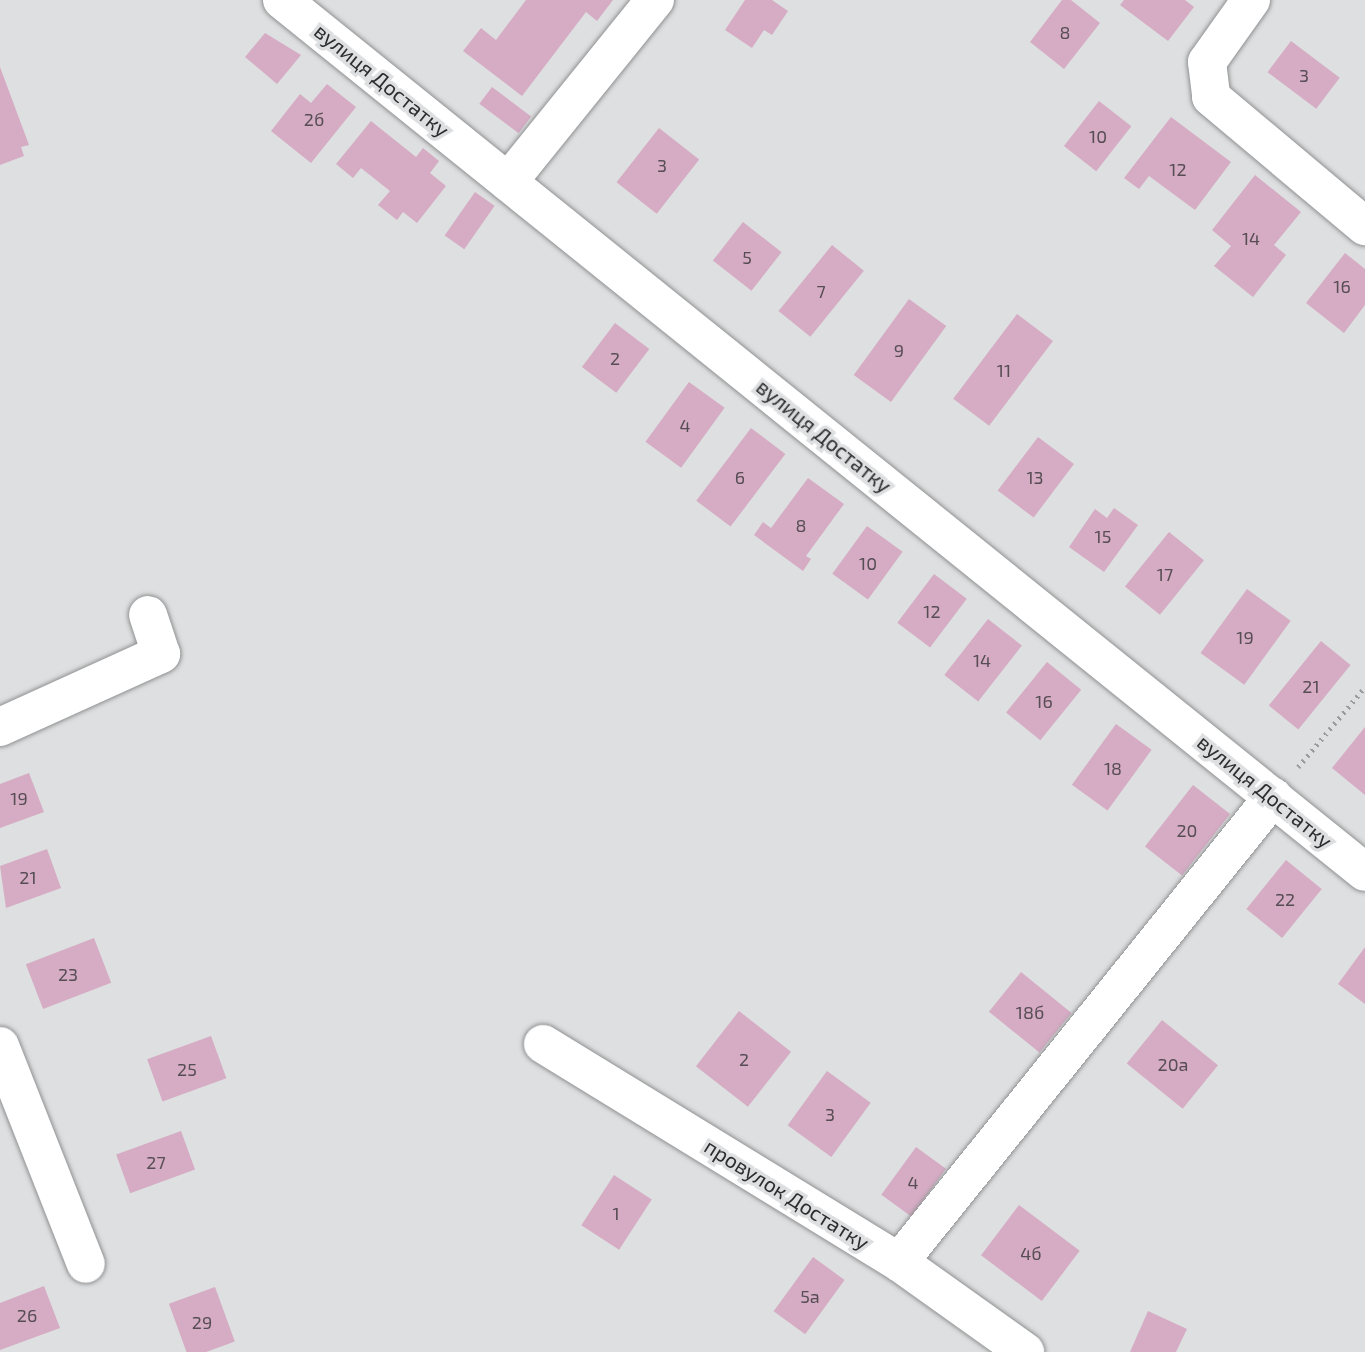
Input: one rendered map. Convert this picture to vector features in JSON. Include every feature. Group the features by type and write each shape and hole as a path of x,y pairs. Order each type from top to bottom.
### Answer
{"street":[{"name":"вулиця Достатку","path":"282,0 1365,872"},
{"path":"508,182 656,0"},
{"path":"1251,0 1207,62 1211,97 1365,226"},
{"path":"0,727 161,654 148,615"},
{"path":"899,1262 1273,797"},
{"name":"провулок Достатку","path":"543,1044 899,1262 1025,1352"},
{"path":"0,1046 86,1264"}],"path":[{"path":"1273,797 1365,687"}],"building":[{"path":"526,0 613,0 597,21 586,12 522,96 463,51 481,28 496,40"},
{"path":"745,0 772,0 788,11 772,35 764,30 752,48 725,30"},
{"path":"1062,0 1071,0 1100,23 1064,69 1030,42"},
{"path":"1124,0 1185,0 1194,7 1168,41 1120,5"},
{"path":"265,33 301,55 277,84 245,57"},
{"path":"1291,41 1340,78 1316,109 1268,72"},
{"path":"0,67 29,145 21,147 24,156 0,165"},
{"path":"327,84 356,107 311,163 271,131 300,94 311,103"},
{"path":"492,87 531,116 518,133 479,104"},
{"path":"1099,101 1131,126 1096,171 1064,146"},
{"path":"1171,117 1231,162 1195,210 1149,176 1139,189 1124,178"},
{"path":"371,121 416,157 423,148 439,161 430,173 446,186 417,223 403,212 397,220 378,205 390,191 361,168 353,178 336,164"},
{"path":"659,128 699,159 657,214 617,182"},
{"path":"1255,175 1301,212 1274,245 1286,255 1253,297 1214,266 1231,246 1212,230"},
{"path":"475,192 495,206 464,249 445,235"},
{"path":"743,222 782,252 751,291 713,261"},
{"path":"832,245 864,271 810,337 779,311"},
{"path":"1345,253 1365,269 1365,305 1344,333 1306,303"},
{"path":"909,299 946,326 891,402 854,375"},
{"path":"1017,314 1053,341 989,426 953,399"},
{"path":"615,323 649,349 616,393 582,367"},
{"path":"689,382 725,408 681,468 646,442"},
{"path":"751,428 785,454 731,527 696,501"},
{"path":"1038,437 1074,464 1034,518 998,491"},
{"path":"808,478 844,504 806,556 811,559 803,571 754,535 763,522 771,528"},
{"path":"1114,508 1138,525 1104,572 1069,547 1095,509 1107,518"},
{"path":"867,526 903,552 868,600 832,574"},
{"path":"1169,532 1204,560 1160,615 1125,586"},
{"path":"934,574 967,599 930,647 897,623"},
{"path":"1247,589 1291,621 1244,685 1201,653"},
{"path":"988,619 1022,645 978,701 944,675"},
{"path":"1321,641 1351,665 1298,729 1269,706"},
{"path":"1047,662 1081,690 1040,740 1006,713"},
{"path":"1116,724 1152,750 1108,811 1072,785"},
{"path":"1365,727 1365,795 1332,768"},
{"path":"29,773 44,812 0,828 0,784"},
{"path":"1193,785 1230,814 1182,875 1145,846"},
{"path":"47,849 61,888 6,908 0,866"},
{"path":"1286,860 1322,889 1282,938 1246,909"},
{"path":"94,938 111,983 43,1009 26,964"},
{"path":"1365,947 1365,1004 1338,984"},
{"path":"1021,972 1072,1013 1039,1053 989,1012"},
{"path":"739,1011 791,1052 748,1107 696,1066"},
{"path":"1162,1020 1218,1065 1183,1109 1127,1064"},
{"path":"211,1036 226,1078 162,1102 147,1059"},
{"path":"827,1071 871,1103 831,1157 788,1125"},
{"path":"181,1131 195,1170 130,1193 116,1155"},
{"path":"916,1147 946,1169 911,1216 881,1195"},
{"path":"614,1175 652,1200 619,1250 581,1225"},
{"path":"1019,1205 1080,1251 1042,1301 981,1255"},
{"path":"813,1257 845,1280 805,1334 774,1311"},
{"path":"44,1286 60,1328 0,1350 0,1303"},
{"path":"215,1287 235,1342 206,1352 187,1352 169,1304"},
{"path":"1148,1311 1187,1329 1176,1352 1130,1352"}]}
